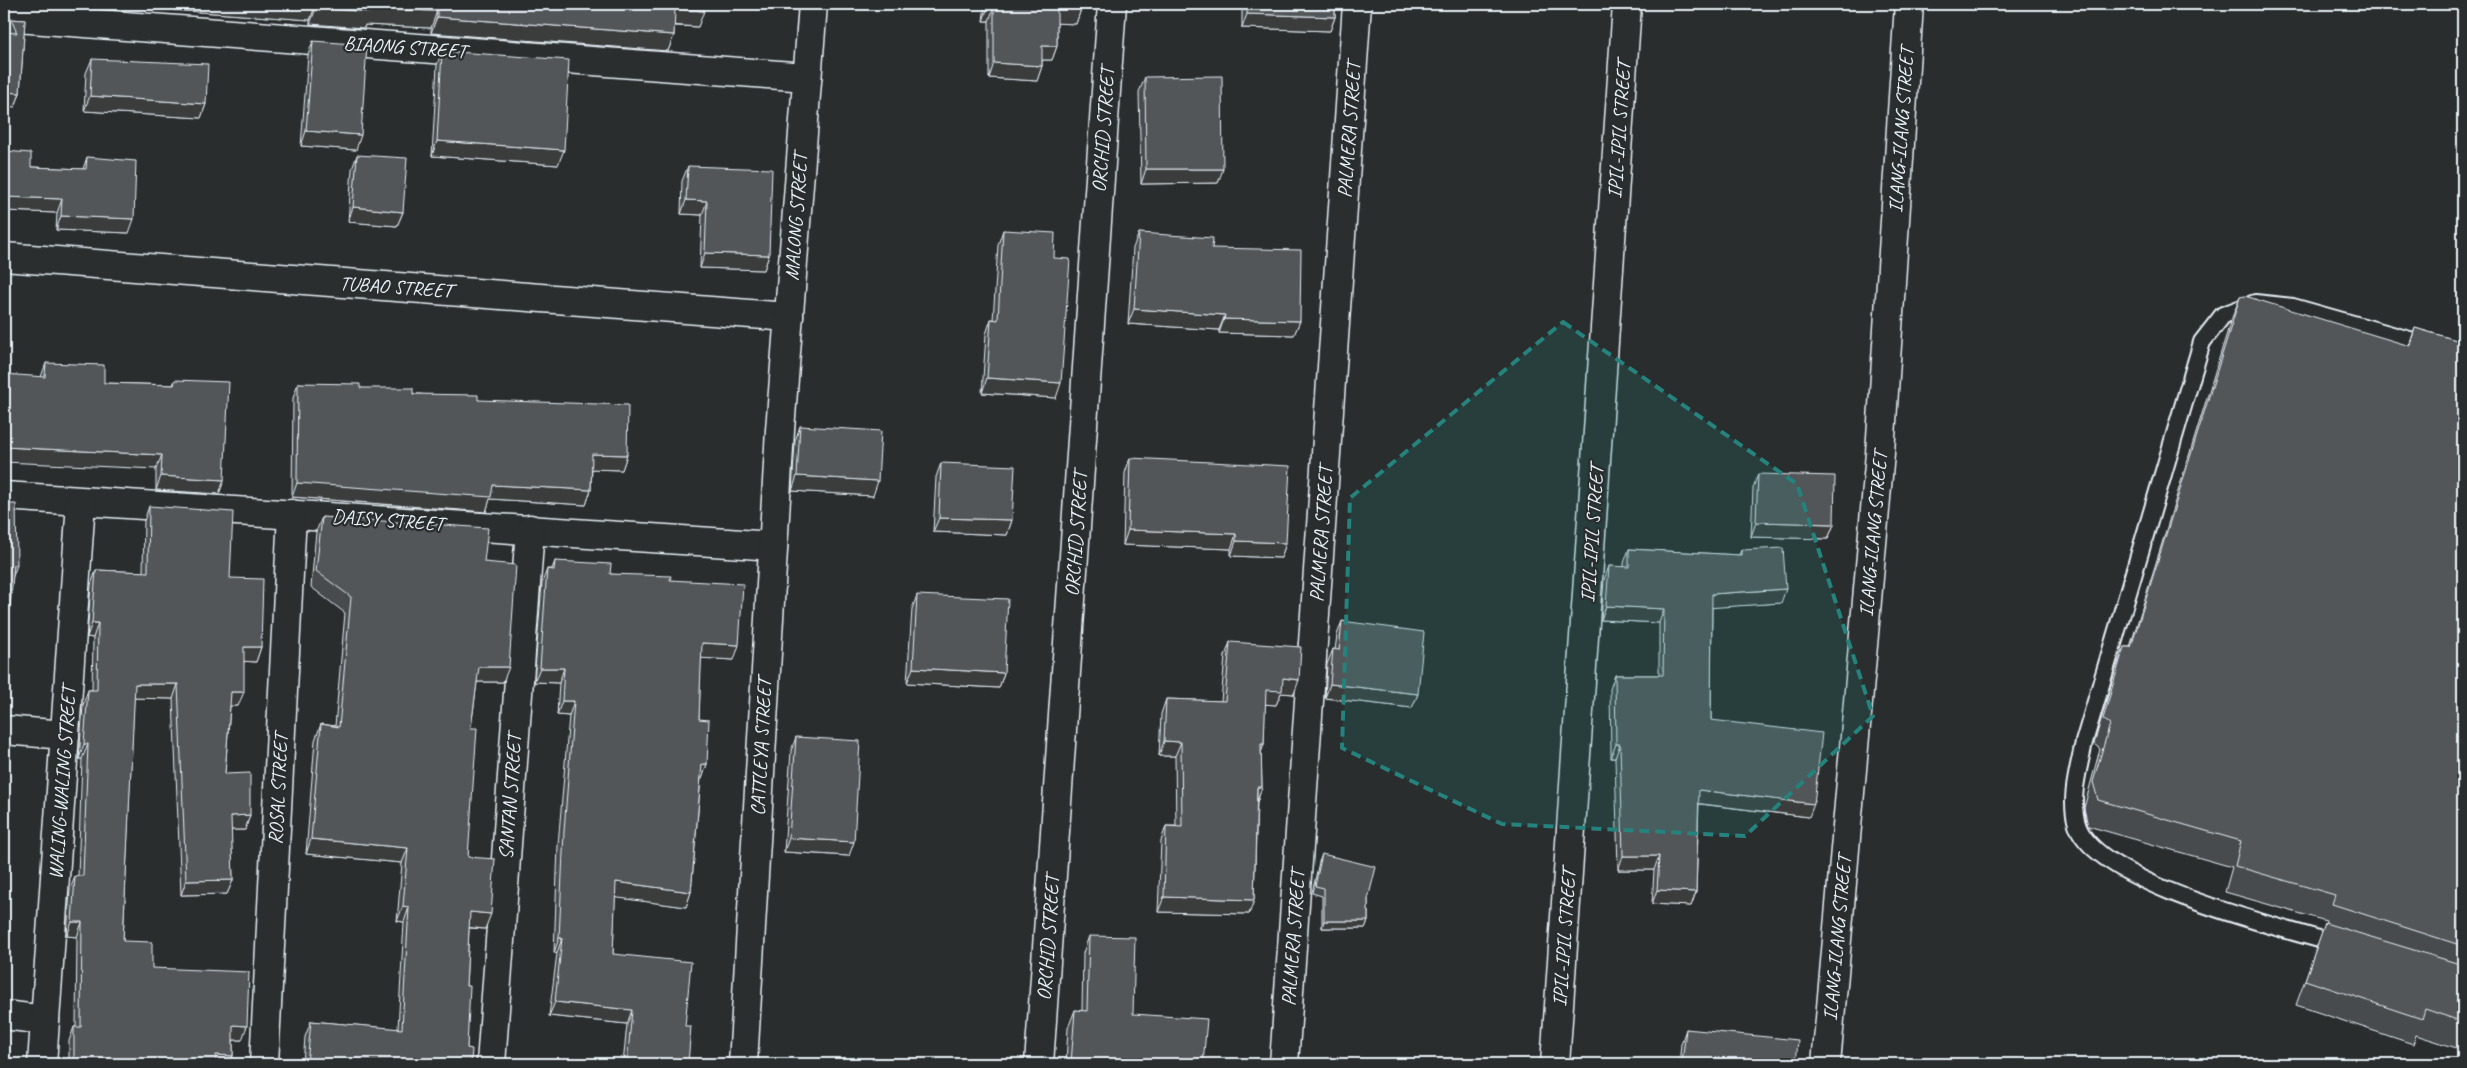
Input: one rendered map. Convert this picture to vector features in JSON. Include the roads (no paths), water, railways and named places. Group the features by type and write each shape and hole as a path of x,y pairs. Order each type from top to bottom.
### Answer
{"street":[{"name":"MALONG STREET","path":"780,430 813,4"},
{"name":"ORCHID STREET","path":"1039,1064 1112,4"},
{"name":"PALMERA STREET","path":"1284,1064 1357,4"},
{"name":"IPIL-IPIL STREET","path":"1555,1064 1627,4"},
{"name":"ILANG-ILANG STREET","path":"1826,1064 1880,453 1909,4"},
{"name":"BIAONG STREET","path":"4,17 807,76"},
{"name":"TUBAO STREET","path":"4,257 789,317"},
{"name":"CATTLEYA STREET","path":"743,1064 780,430"},
{"name":"DAISY STREET","path":"4,496 773,546"},
{"name":"WALING-WALING STREET","path":"42,1064 82,502"},
{"name":"ROSAL STREET","path":"264,1064 292,514"},
{"name":"SANTAN STREET","path":"491,1064 530,529"},
{"path":"4,730 65,735"},
{"path":"4,1015 45,1020"}],"lane":[{"path":"2360,951 2181,897 2124,869 2094,848 2083,837 2077,825 2073,806 2079,770 2087,732 2202,342 2222,315 2255,303 2293,307 2463,355"}]}
